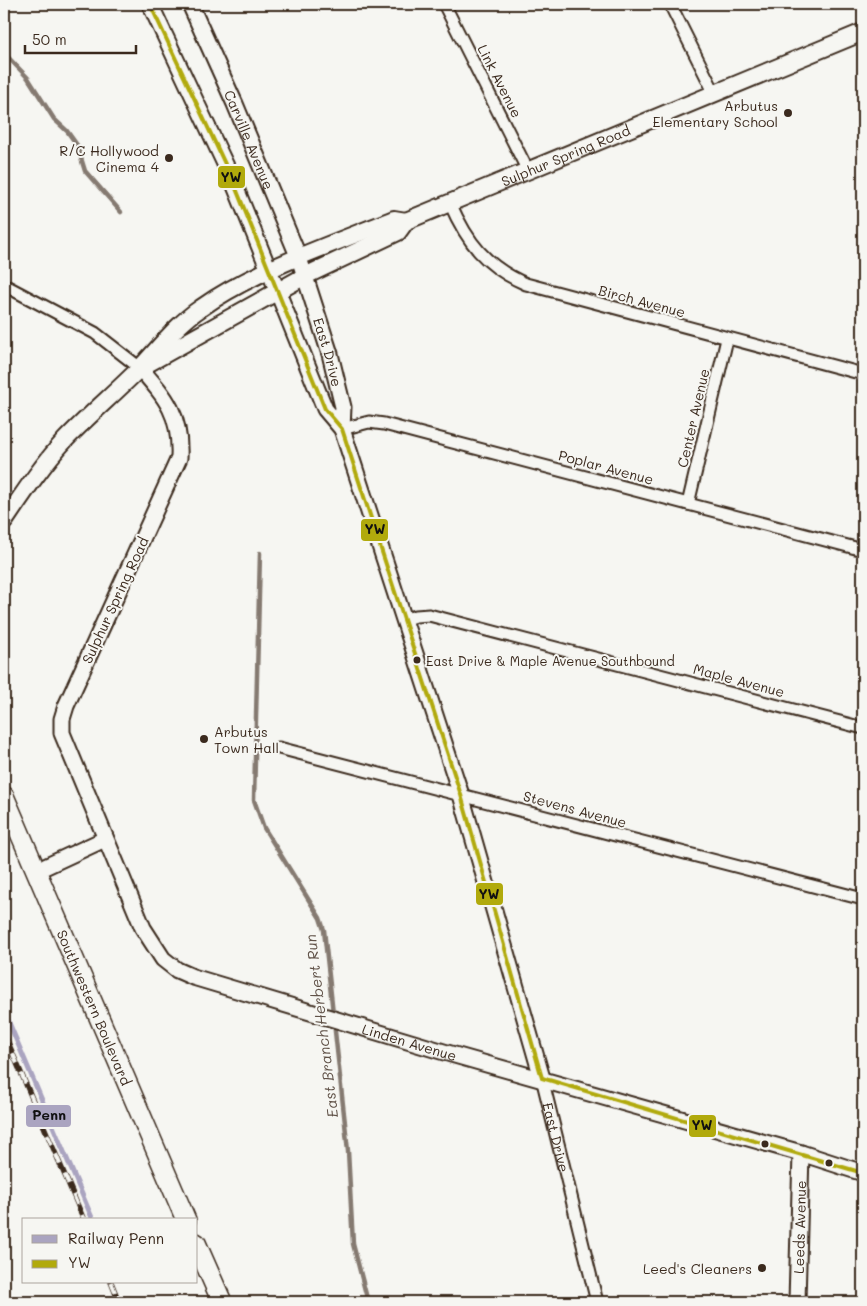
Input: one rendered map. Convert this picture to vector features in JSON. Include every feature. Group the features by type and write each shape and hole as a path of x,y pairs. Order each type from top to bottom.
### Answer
{"main road":[{"name":"Sulphur Spring Road","path":"140,368 278,290 398,232 406,221 863,32"},
{"name":"Sulphur Spring Road","path":"4,522 35,476 64,441 140,368 162,342 200,308 228,291 299,258 394,219 406,221"},
{"name":"Southwestern Boulevard","path":"4,796 185,1218"},
{"path":"198,1247 222,1302"}],"street":[{"name":"East Drive","path":"150,4 206,118 325,408 342,429"},
{"name":"Carville Avenue","path":"190,4 235,104 305,276"},
{"name":"Link Avenue","path":"444,4 528,171"},
{"path":"670,4 715,94"},
{"name":"Birch Avenue","path":"450,202 460,224 474,246 490,264 507,276 556,294 863,374"},
{"name":"East Drive","path":"305,276 328,346 343,407 342,429 461,794 542,1078 597,1302"},
{"path":"4,285 95,333 140,368"},
{"name":"Center Avenue","path":"688,504 727,339"},
{"name":"Sulphur Spring Road","path":"105,839 67,749 62,733 62,719 66,706 179,458 180,438 173,412 160,391 140,368"},
{"name":"Poplar Avenue","path":"342,429 368,422 384,424 863,550"},
{"name":"Maple Avenue","path":"403,620 429,615 863,728"},
{"name":"Stevens Avenue","path":"279,748 863,899"},
{"path":"36,871 105,839"},
{"name":"Linden Avenue","path":"105,839 143,928 162,959 177,970 193,977 319,1015 542,1078 863,1173"},
{"name":"Leeds Avenue","path":"797,1302 800,1153"}],"waterway":[{"name":"East Branch Herbert Run","path":"4,53 28,78 54,119 67,131 77,145 85,171 121,212"},
{"name":"East Branch Herbert Run","path":"260,553 254,800 264,828 320,918 324,930 348,1151 353,1244 368,1302"}],"railway":[{"path":"4,1033 83,1218"},
{"path":"112,1284 119,1302"}],"rail line":[{"name":"Penn","path":"4,1011 92,1218"}],"transit line":[{"name":"YW","path":"150,4 233,181 325,409 342,429 461,795 542,1078"},
{"name":"YW","path":"542,1078 863,1173"}],"place":[{"name":"Arbutus Elementary School","path":"788,113"},
{"name":"R/C Hollywood Cinema 4","path":"169,158"},
{"name":"East Drive & Maple Avenue Southbound","path":"417,660"},
{"name":"Arbutus Town Hall","path":"204,739"},
{"name":"Leed's Cleaners","path":"762,1268"}]}
